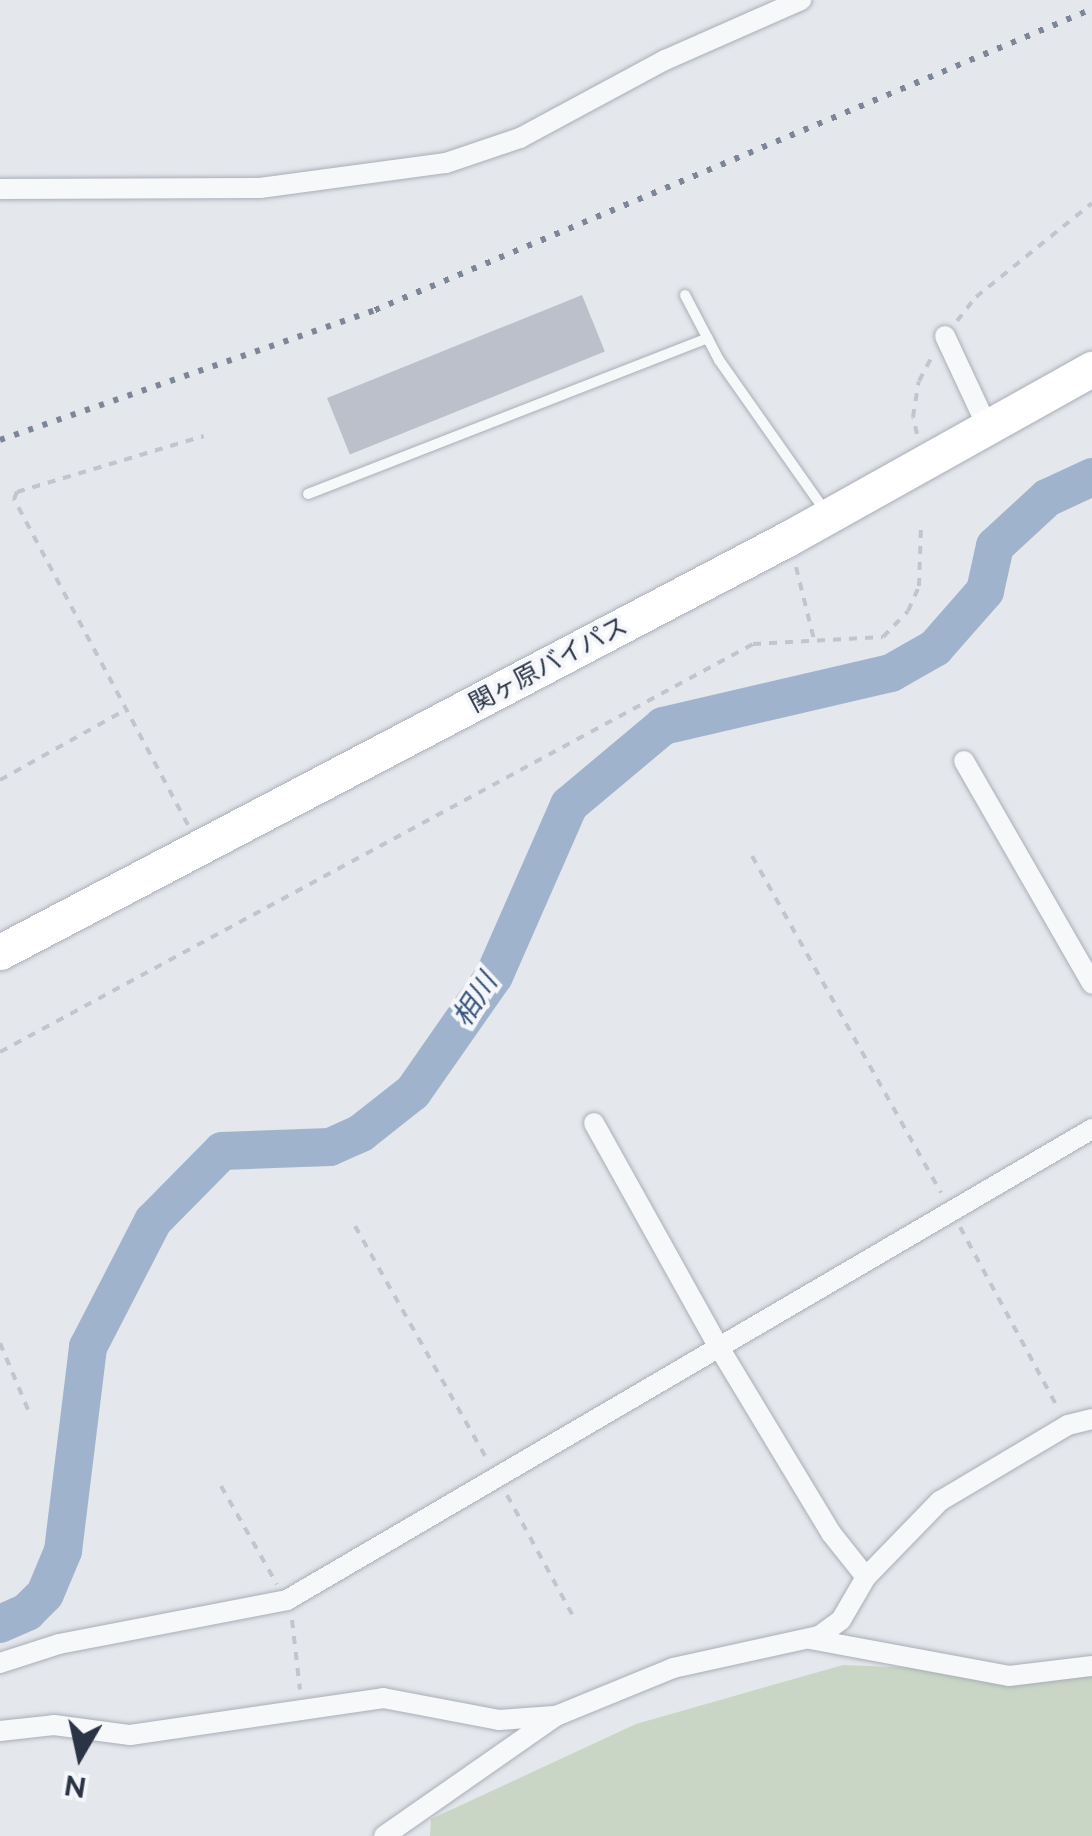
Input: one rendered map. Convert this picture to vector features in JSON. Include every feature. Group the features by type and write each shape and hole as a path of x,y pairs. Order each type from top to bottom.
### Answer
{"highway":[{"name":"関ヶ原バイパス","path":"0,952 790,538 1092,369"}],"street":[{"path":"0,189 260,188 446,164 520,138 672,57 800,0"},
{"path":"945,336 988,426"},
{"path":"964,761 1092,984"},
{"path":"594,1123 720,1349 831,1533 866,1577"},
{"path":"0,1663 59,1644 287,1600 496,1474 720,1349 1092,1129"},
{"path":"384,1836 556,1716 673,1668 810,1639 841,1620 866,1577 940,1501 1068,1425 1092,1419"},
{"path":"810,1639 1009,1676 1092,1666"},
{"path":"0,1731 54,1725 130,1735 384,1698 499,1720 556,1716"}],"lane":[{"path":"684,296 828,516"},
{"path":"308,494 708,338"}],"path":[{"path":"918,438 913,417 919,381 945,336 976,297 1092,203"},
{"path":"200,847 14,499 16,492 204,436"},
{"path":"0,1052 752,644 883,637 908,612 920,586 921,525"},
{"path":"790,538 814,640"},
{"path":"0,780 128,708"},
{"path":"752,856 1068,1425"},
{"path":"354,1226 572,1614"},
{"path":"0,1343 30,1412"}],"green space":[{"path":"843,1665 1092,1675 1092,1836 430,1836 431,1819 636,1724"}],"building":[{"path":"582,295 605,352 350,455 327,398"}],"waterway":[{"name":"相川","path":"0,1624 27,1612 45,1594 63,1551 88,1347 153,1221 222,1151 330,1147 361,1133 413,1092 494,976 569,805 663,726 891,673 935,648 985,591 995,546 1047,498 1092,477"}],"railway":[{"path":"0,440 375,310 1092,9"}]}
